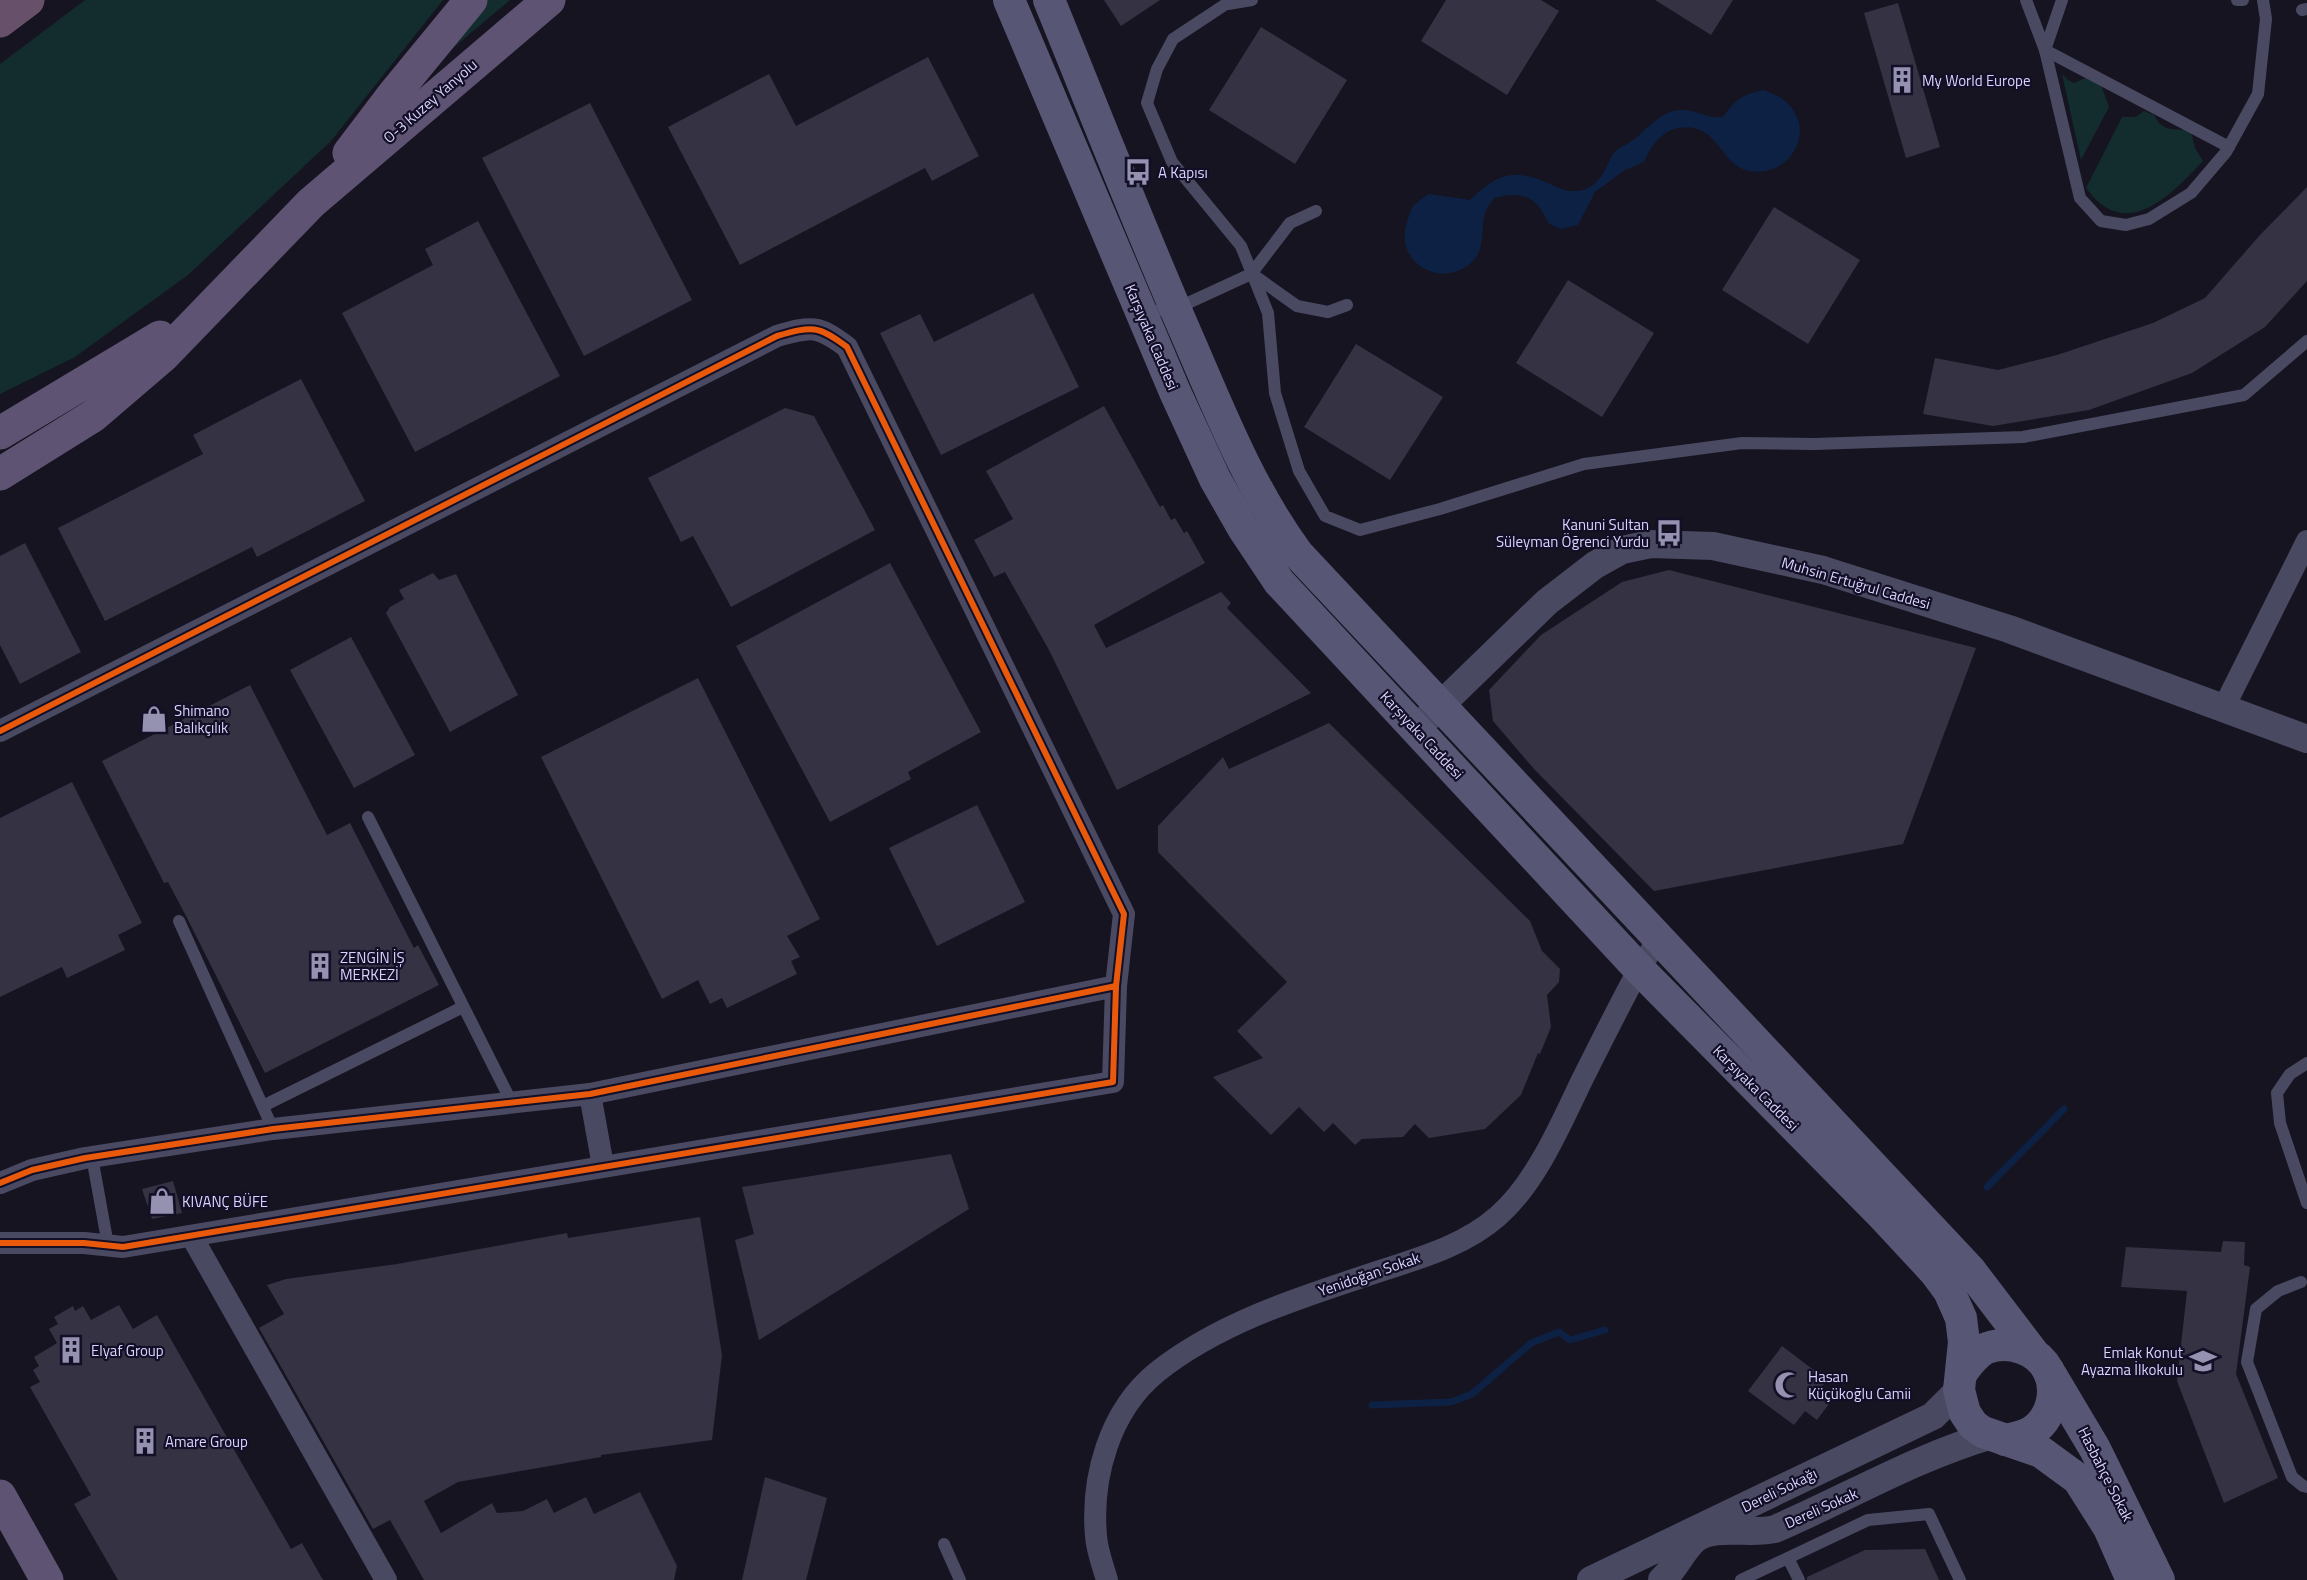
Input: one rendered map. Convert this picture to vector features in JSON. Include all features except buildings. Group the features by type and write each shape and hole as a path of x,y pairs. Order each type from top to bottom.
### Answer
{"highway":[{"path":"0,21 28,0"}],"main road":[{"path":"0,474 93,416 163,356 311,203 393,95 471,0"},
{"name":"O-3 Kuzey Yanyolu","path":"311,203 549,0"},
{"name":"Karşıyaka Caddesi","path":"1009,0 1140,313 1215,479 1243,528 1279,582 1639,969 1884,1217 1935,1272 1949,1291 1961,1318 1964,1342 1960,1382"},
{"name":"Karşıyaka Caddesi","path":"1049,0 1175,309 1254,486 1278,527 1298,554 1970,1270 2041,1362"},
{"path":"0,433 154,341 238,278"},
{"path":"2003,1345 2020,1347 2041,1362 2053,1399 2041,1424 2031,1432 2019,1437 1998,1437 1972,1425 1965,1413 1960,1382 1971,1360 1986,1349 2003,1345"},
{"name":"Hasbahçe Sokak","path":"2041,1362 2096,1449 2159,1580"},
{"name":"Hasbahçe Sokak","path":"1998,1437 2041,1452 2078,1479 2109,1528 2132,1580"},
{"path":"0,1496 47,1580"}],"street":[{"path":"0,731 777,336 804,328 827,332 847,347 1124,914 1116,986 1113,1082 123,1247 84,1243 0,1243"},
{"path":"2223,709 2307,541"},
{"name":"Muhsin Ertuğrul Caddesi","path":"1416,729 1547,602 1595,565 1622,550 1651,544 1713,546 1823,570 2009,629 2307,740"},
{"name":"Yenidoğan Sokak","path":"1107,1580 1096,1539 1095,1500 1100,1466 1111,1436 1130,1401 1156,1373 1193,1348 1234,1326 1302,1297 1464,1239 1498,1216 1543,1157 1639,969 1658,940"},
{"path":"0,1183 32,1170 92,1157 273,1129 590,1094 1116,986"},
{"path":"590,1094 603,1166"},
{"path":"192,1237 386,1580"},
{"name":"Dereli Sokağı","path":"1591,1580 1933,1416 1960,1382"},
{"name":"Dereli Sokak","path":"1662,1580 1673,1569 1690,1544 1702,1535 1711,1532 1753,1532 1775,1529 1927,1459 1970,1442 1998,1437"}],"lane":[{"path":"1252,0 1230,2 1173,39 1157,69 1147,103 1172,162 1241,246 1268,313 1275,393 1299,471 1325,516 1360,530 1440,509 1584,464 1742,443 1814,444 2023,437 2244,395 2307,341"},
{"path":"2026,0 2046,50 2080,198 2101,221 2126,225 2149,219 2191,193 2229,147 2258,94 2266,19 2263,0"},
{"path":"2046,50 2062,0"},
{"path":"2236,0 2243,0"},
{"path":"2046,50 2229,147"},
{"path":"1140,313 1175,309 1251,274 1290,223 1316,210"},
{"path":"1251,274 1297,306 1328,312 1347,305"},
{"path":"368,817 511,1101"},
{"path":"179,921 273,1129"},
{"path":"263,1106 464,1007"},
{"path":"2307,1063 2290,1074 2277,1093 2280,1123 2307,1203"},
{"path":"92,1157 108,1245"},
{"path":"2301,1282 2278,1291 2256,1309 2247,1362 2292,1477 2307,1487"},
{"path":"1741,1580 1868,1520 1929,1514 1960,1580"},
{"path":"944,1544 960,1580"},
{"path":"1788,1558 1799,1580"}],"green space":[{"path":"85,0 443,0 331,141 188,275 75,357 0,394 0,64"},
{"path":"485,0 510,0 421,75"},
{"path":"2062,74 2074,83 2085,78 2101,85 2109,107 2081,160"},
{"path":"2144,111 2154,115 2166,128 2191,132 2195,148 2203,161 2176,188 2147,208 2132,213 2117,212 2101,204 2086,188 2122,117 2136,117"}],"water":[{"path":"1764,90 1784,100 1794,112 1799,124 1799,137 1795,149 1788,159 1777,167 1764,171 1749,171 1731,161 1711,137 1702,131 1678,128 1661,136 1649,151 1644,162 1625,170 1595,192 1578,225 1561,229 1549,224 1539,207 1528,198 1504,196 1494,198 1487,208 1479,251 1472,262 1460,270 1447,273 1423,268 1407,249 1405,237 1411,211 1429,194 1470,200 1499,178 1517,175 1528,176 1567,190 1583,190 1598,180 1617,150 1667,113 1683,110 1712,117 1723,117 1740,99"}],"waterway":[{"path":"1987,1187 2064,1109"},
{"path":"1372,1405 1451,1402 1472,1394 1531,1343 1559,1332 1570,1340 1605,1330"}],"cycle path":[{"path":"0,731 777,336 807,329 821,331 847,347 1124,914 1116,986"},
{"path":"0,1183 32,1170 85,1158 273,1129 590,1094 1116,986 1113,1082 123,1247 84,1243 0,1243"}],"place":[{"name":"My World Europe","path":"1902,80"},
{"name":"A Kapısı","path":"1138,172"},
{"name":"Kanuni Sultan Süleyman Öğrenci Yurdu","path":"1669,533"},
{"name":"Shimano Balıkçılık","path":"154,719"},
{"name":"ZENGİN İŞ MERKEZİ","path":"320,966"},
{"name":"KIVANÇ BÜFE","path":"162,1201"},
{"name":"Elyaf Group","path":"71,1350"},
{"name":"Emlak Konut Ayazma İlkokulu","path":"2203,1361"},
{"name":"Hasan Küçükoğlu Camii","path":"1788,1385"},
{"name":"Amare Group","path":"145,1441"}]}
